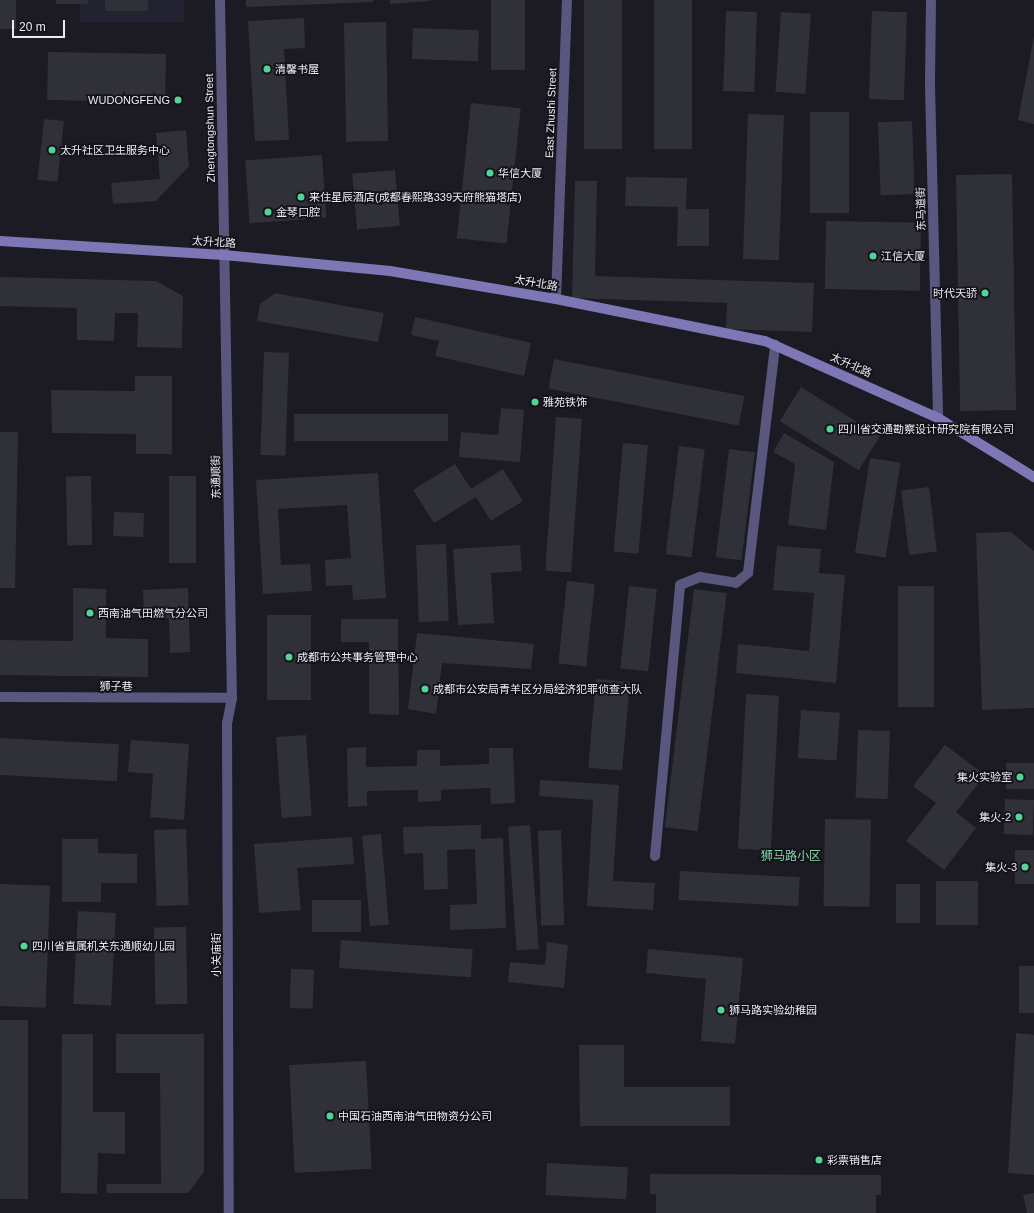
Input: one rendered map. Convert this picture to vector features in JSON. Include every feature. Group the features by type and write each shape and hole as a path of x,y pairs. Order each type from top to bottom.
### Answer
{"main road":[{"name":"太升北路","path":"0,241 224,255 390,271 556,299 775,345 938,418 1034,477"}],"street":[{"name":"Zhengtongshun Street","path":"220,0 224,255"},
{"name":"East Zhushi Street","path":"556,299 567,0"},
{"name":"东马道街","path":"931,0 930,86 938,418"},
{"name":"东通顺街","path":"224,255 232,698"},
{"path":"656,856 680,585 700,577 736,583 748,573 775,345"},
{"name":"狮子巷","path":"0,697 232,698"},
{"name":"小关庙街","path":"229,1213 227,723 232,698"}],"shaded area":[{"path":"80,0 184,0 184,22 80,22"}],"building":[{"path":"0,0 16,0 16,29 0,29"},
{"path":"56,0 88,0 88,4 56,4"},
{"path":"105,0 148,0 148,11 105,11"},
{"path":"246,0 373,0 373,2 246,7"},
{"path":"390,0 430,0 430,1 390,4"},
{"path":"491,0 525,0 525,70 491,70"},
{"path":"584,0 622,0 622,149 584,149"},
{"path":"654,0 692,0 692,149 654,149"},
{"path":"726,11 757,12 754,92 723,91"},
{"path":"872,11 907,12 904,100 869,99"},
{"path":"781,12 811,14 805,94 775,92"},
{"path":"304,18 305,48 284,49 289,140 255,141 248,21"},
{"path":"386,22 388,141 346,142 344,23"},
{"path":"413,28 479,30 478,61 412,59"},
{"path":"1034,36 1034,124 1018,120"},
{"path":"48,52 166,54 165,102 47,100"},
{"name":"华信大厦","path":"471,103 521,108 507,243 457,238"},
{"path":"810,112 849,112 849,213 810,213"},
{"path":"748,114 784,115 779,260 743,259"},
{"name":"太升社区卫生服务中心","path":"44,119 64,121 58,182 38,180"},
{"path":"912,121 915,194 881,195 878,122"},
{"path":"186,130 189,166 156,201 113,204 111,183 160,179 156,133"},
{"path":"322,155 326,218 250,223 245,160"},
{"path":"395,170 400,226 357,230 352,174"},
{"name":"时代天骄","path":"1012,174 1016,410 960,411 956,175"},
{"path":"626,177 687,178 686,209 709,209 709,246 677,246 678,207 625,206"},
{"path":"575,181 597,181 595,276 814,283 812,332 726,329 727,303 572,298"},
{"name":"江信大厦","path":"826,221 921,223 920,291 825,289"},
{"path":"0,277 156,281 183,296 182,348 137,347 138,313 115,313 114,341 77,340 77,308 0,306"},
{"path":"275,293 384,313 378,342 257,321 260,304"},
{"path":"415,317 531,343 524,376 435,356 439,341 411,335"},
{"path":"264,352 289,353 285,456 260,455"},
{"path":"554,359 744,396 739,425 548,388"},
{"path":"135,376 172,376 172,454 136,454 136,434 52,433 51,390 135,391"},
{"name":"四川省交通勘察设计研究院有限公司","path":"801,387 880,436 859,470 780,421"},
{"path":"501,408 524,410 520,462 459,457 461,432 498,435"},
{"path":"294,414 448,414 448,441 294,441"},
{"path":"556,417 582,419 571,572 545,571"},
{"path":"0,432 18,432 15,588 0,588"},
{"path":"784,433 834,462 826,530 788,525 795,464 773,452"},
{"path":"623,443 648,445 638,554 614,552"},
{"path":"679,446 705,449 692,557 666,554"},
{"path":"729,449 755,452 742,560 716,557"},
{"path":"870,458 901,463 886,558 855,553"},
{"path":"455,464 471,489 503,469 523,501 491,521 476,497 434,523 413,490"},
{"path":"378,473 386,598 353,600 352,585 326,586 325,560 351,558 347,505 278,509 281,565 310,564 312,591 263,594 256,480"},
{"path":"66,476 91,476 92,545 67,545"},
{"path":"169,476 196,476 196,563 169,563"},
{"path":"929,487 937,552 909,555 901,490"},
{"path":"114,512 144,513 143,537 113,536"},
{"path":"1011,532 1034,551 1034,708 982,710 976,533"},
{"path":"446,544 449,621 419,622 416,545"},
{"path":"520,545 522,571 491,573 494,623 458,625 453,549"},
{"path":"777,546 821,549 819,573 845,575 836,683 736,673 738,644 809,651 814,593 773,590"},
{"path":"567,581 595,584 586,666 558,664"},
{"path":"629,586 657,589 648,671 620,669"},
{"path":"898,586 934,586 934,707 898,707"},
{"name":"西南油气田燃气分公司","path":"73,588 106,589 106,638 148,639 148,677 0,675 0,640 73,641"},
{"path":"188,588 190,652 170,653 169,618 144,619 143,590"},
{"path":"694,589 727,593 698,831 665,827"},
{"name":"成都市公共事务管理中心","path":"267,615 311,615 311,700 267,700"},
{"path":"341,619 398,619 399,715 369,714 369,642 341,642"},
{"name":"成都市公安局青羊区分局经济犯罪侦查大队","path":"417,633 534,644 531,669 442,663 436,714 408,709"},
{"path":"596,679 630,682 622,771 588,768"},
{"path":"746,694 779,696 771,851 738,849"},
{"path":"801,710 840,713 837,761 798,758"},
{"path":"858,730 890,731 888,799 856,798"},
{"path":"306,735 312,816 282,818 276,737"},
{"path":"0,738 119,744 117,781 0,775"},
{"path":"131,740 189,744 184,820 150,817 153,774 128,772"},
{"path":"945,745 985,775 956,812 976,828 944,870 906,841 936,803 913,786"},
{"path":"366,747 366,767 417,766 417,750 440,750 440,766 489,764 489,748 513,748 515,803 491,804 490,788 441,790 441,801 418,802 418,790 367,791 367,806 348,807 347,748"},
{"name":"集火实验室","path":"1006,763 1034,763 1034,789 1006,789"},
{"path":"540,780 619,785 613,881 655,883 653,910 587,906 593,800 539,796"},
{"name":"集火-2","path":"1005,799 1034,800 1033,835 1004,834"},
{"path":"825,819 871,820 869,907 823,906"},
{"path":"481,825 481,839 503,838 506,928 450,930 450,905 477,904 475,849 447,850 448,889 424,890 423,853 404,854 403,827"},
{"path":"530,825 539,949 517,950 508,827"},
{"path":"186,829 189,905 157,906 154,830"},
{"path":"561,830 564,925 541,926 538,831"},
{"path":"381,834 389,925 370,926 362,836"},
{"path":"352,837 354,864 297,868 301,910 259,913 254,844"},
{"path":"62,839 98,839 98,853 137,854 137,883 101,883 101,902 62,902"},
{"name":"集火-3","path":"1015,850 1034,850 1034,884 1015,884"},
{"path":"680,871 800,877 798,906 678,900"},
{"path":"936,881 978,881 978,925 936,925"},
{"name":"四川省直属机关东通顺幼儿园","path":"0,884 50,886 46,1008 0,1006"},
{"path":"896,884 920,884 920,923 896,923"},
{"path":"312,900 361,900 361,932 312,932"},
{"path":"78,911 116,913 111,1006 73,1004"},
{"path":"186,927 187,1004 155,1005 154,928"},
{"path":"341,940 473,949 471,977 339,968"},
{"path":"547,942 568,945 564,988 508,982 510,962 545,965"},
{"name":"狮马路实验幼稚园","path":"648,949 743,958 735,1044 701,1041 706,979 646,973"},
{"path":"1019,966 1034,966 1034,1013 1019,1013"},
{"path":"291,969 314,970 313,1009 290,1008"},
{"path":"0,1020 28,1020 28,1199 0,1199"},
{"path":"1016,1033 1034,1035 1034,1175 1008,1173"},
{"path":"62,1034 93,1034 93,1112 125,1112 125,1154 98,1153 97,1194 61,1193"},
{"path":"116,1034 204,1034 204,1172 188,1193 107,1193 106,1184 161,1184 160,1073 116,1073"},
{"path":"579,1045 624,1045 624,1087 730,1087 730,1126 580,1126"},
{"name":"中国石油西南油气田物资分公司","path":"366,1061 372,1169 295,1173 289,1065"},
{"path":"547,1163 628,1167 626,1199 545,1195"},
{"path":"650,1174 881,1175 881,1195 876,1195 876,1213 656,1213 656,1194 650,1194"},
{"path":"1034,1193 1034,1213 1027,1213 1023,1195"}],"place":[{"name":"清馨书屋","path":"267,69"},
{"name":"WUDONGFENG","path":"178,100"},
{"name":"太升社区卫生服务中心","path":"52,150"},
{"name":"华信大厦","path":"490,173"},
{"name":"来住星辰酒店(成都春熙路339天府熊猫塔店)","path":"301,197"},
{"name":"金琴口腔","path":"268,212"},
{"name":"江信大厦","path":"873,256"},
{"name":"时代天骄","path":"985,293"},
{"name":"雅苑铁饰","path":"535,402"},
{"name":"四川省交通勘察设计研究院有限公司","path":"830,429"},
{"name":"西南油气田燃气分公司","path":"90,613"},
{"name":"成都市公共事务管理中心","path":"289,657"},
{"name":"成都市公安局青羊区分局经济犯罪侦查大队","path":"425,689"},
{"name":"集火实验室","path":"1020,777"},
{"name":"集火-2","path":"1019,817"},
{"name":"集火-3","path":"1025,867"},
{"name":"四川省直属机关东通顺幼儿园","path":"24,946"},
{"name":"狮马路实验幼稚园","path":"721,1010"},
{"name":"中国石油西南油气田物资分公司","path":"330,1116"},
{"name":"彩票销售店","path":"819,1160"}],"district":[{"name":"狮马路小区","path":"791,857"}]}
